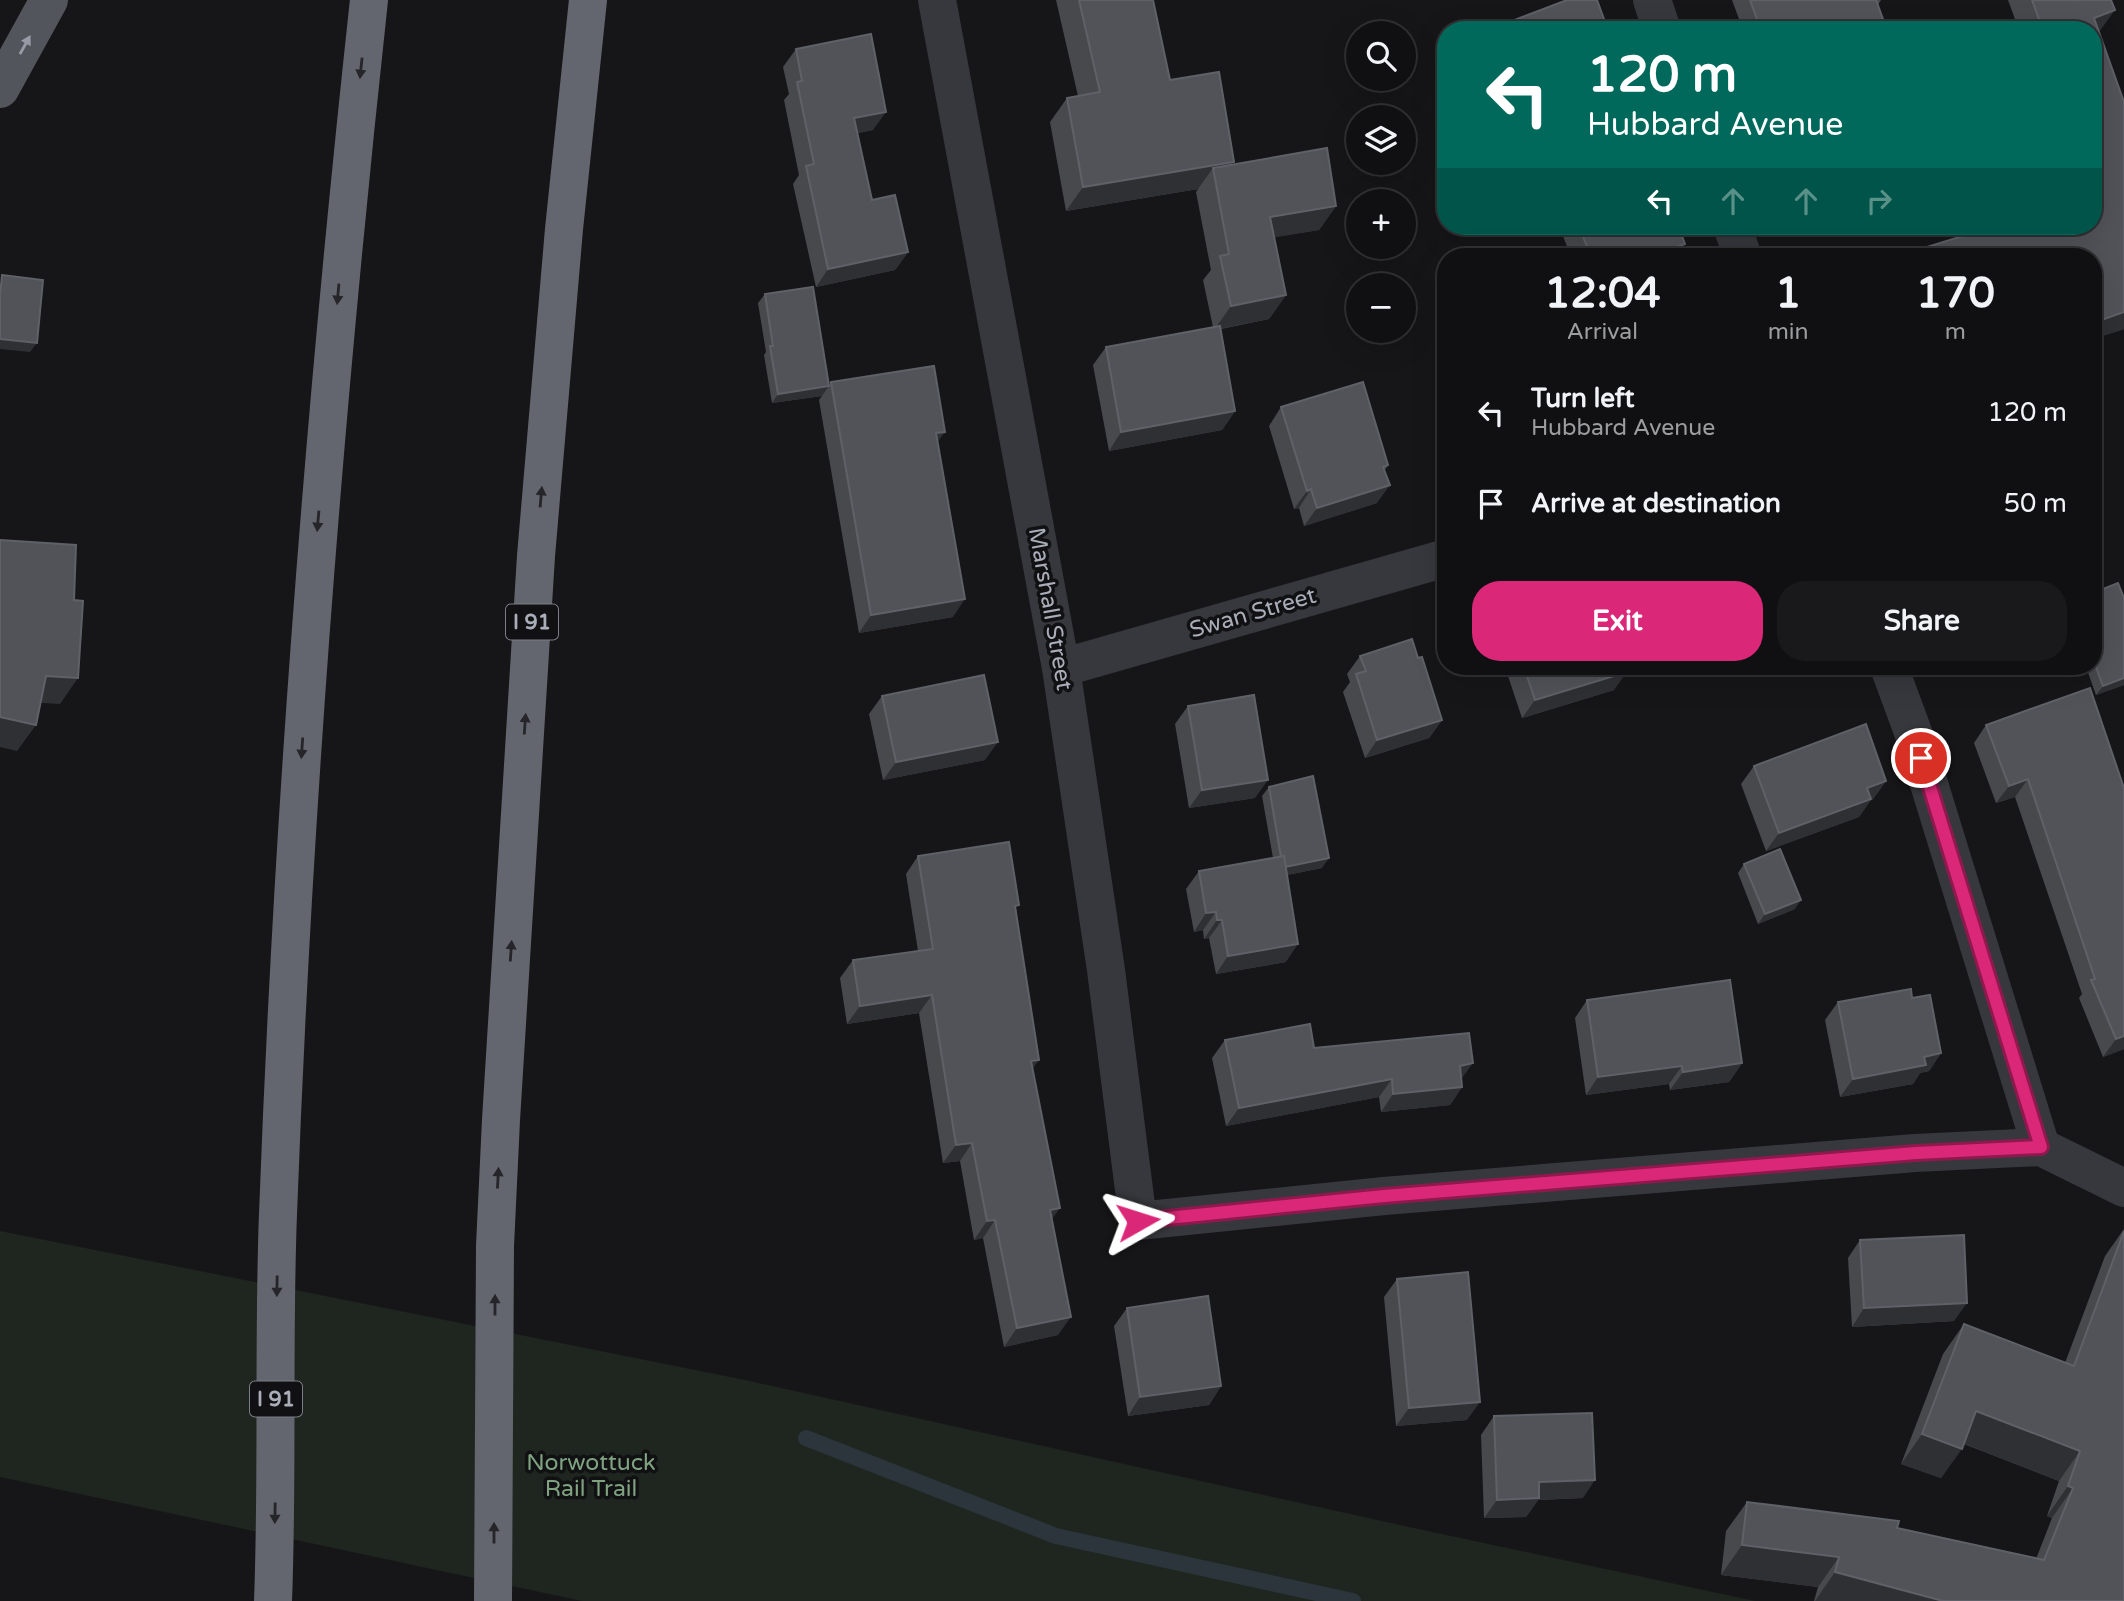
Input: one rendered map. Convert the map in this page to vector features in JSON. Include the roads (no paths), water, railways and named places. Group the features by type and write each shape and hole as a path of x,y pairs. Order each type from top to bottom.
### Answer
{"highway":[{"name":"I 91","path":"274,1591 278,1217 297,824 312,594 336,310 369,0"},
{"name":"I 91","path":"493,1601 495,1246 536,556 562,255 588,0"}],"main road":[{"path":"0,89 50,0"}],"street":[{"name":"Marshall Street","path":"937,0 1061,668 1107,970 1138,1221 1384,1196 1916,1153 2041,1147"},
{"path":"1652,0 1659,21"},
{"name":"Swan Street","path":"1061,668 1437,561"},
{"path":"1892,675 1913,732 2041,1147 2124,1188"}],"waterway":[{"path":"806,1438 1056,1536 1353,1601"}],"park label":[{"name":"Norwottuck Rail Trail","path":"591,1476"}]}
